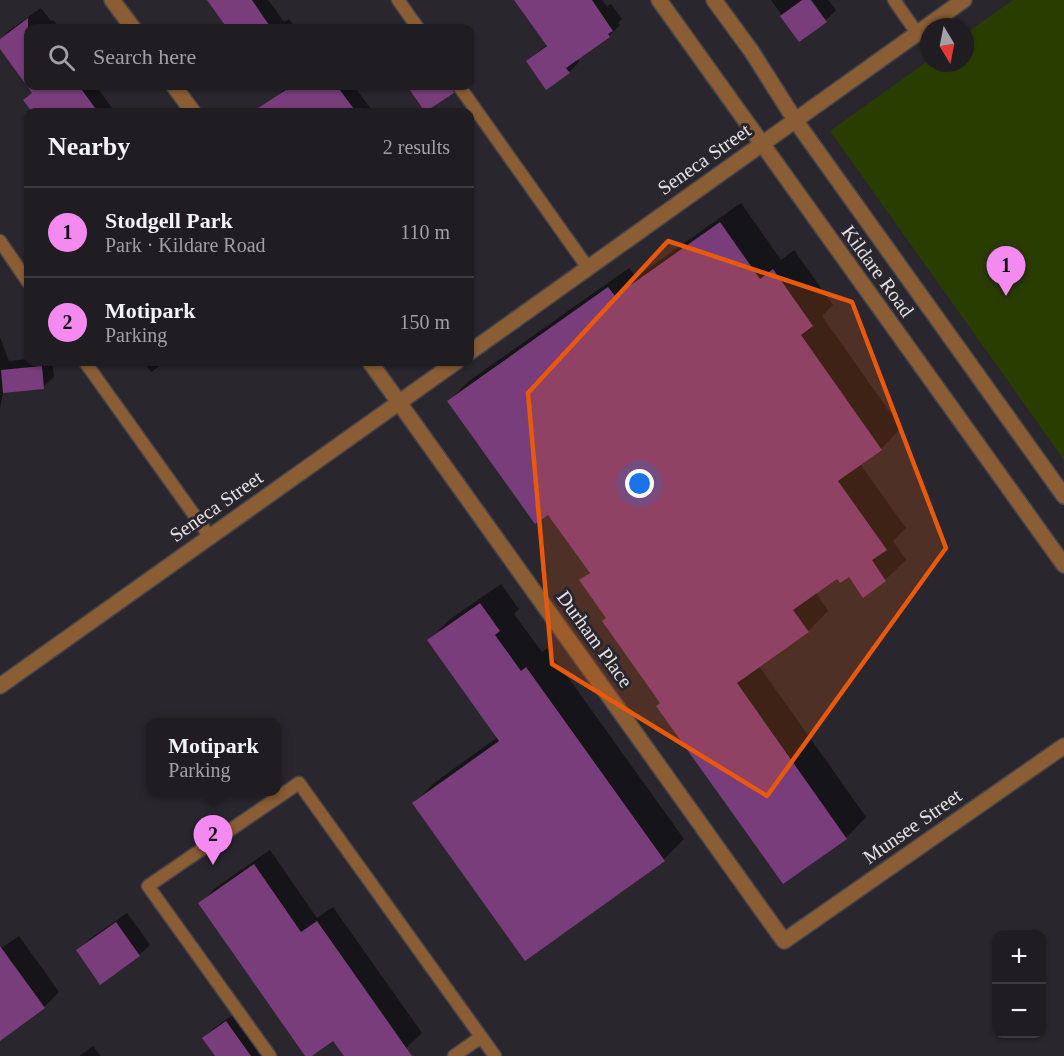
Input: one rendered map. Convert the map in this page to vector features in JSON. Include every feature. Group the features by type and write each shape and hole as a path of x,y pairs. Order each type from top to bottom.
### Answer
{"street":[{"path":"112,0 130,24"},
{"name":"Kildare Road","path":"659,0 1064,565"},
{"name":"Kildare Road","path":"714,0 752,52 795,120 1064,496"},
{"name":"Seneca Street","path":"474,349 964,0"},
{"path":"177,90 190,108"},
{"name":"Durham Place","path":"373,366 784,941"},
{"name":"Seneca Street","path":"0,686 450,366"},
{"name":"Munsee Street","path":"784,941 1064,746"}],"lane":[{"path":"398,0 415,24"},
{"path":"894,0 917,33"},
{"path":"462,90 588,268"},
{"path":"0,241 24,276"},
{"path":"88,366 210,537"},
{"path":"281,795 299,783 495,1056"},
{"path":"270,1056 148,886 280,796"},
{"path":"454,1056 481,1036"}],"highlighted area":[{"path":"668,241 852,302 946,548 767,796 552,664 528,393"}],"green space":[{"path":"1013,0 1064,0 1064,460 830,131 920,66 920,72 974,72 974,28"}],"building":[{"path":"207,0 252,0 268,24 224,24"},
{"path":"514,0 592,0 613,31 608,34 610,37 566,68 570,73 546,90 526,61 547,46"},
{"path":"802,0 811,0 827,22 799,42 780,16"},
{"path":"28,18 28,24 24,24 24,82 0,49 0,39"},
{"path":"30,90 82,90 95,108 29,108 23,100 32,93"},
{"path":"286,90 340,90 353,108 258,108"},
{"path":"410,90 453,90 454,93 431,108 422,108"},
{"path":"720,222 760,279 773,269 813,326 801,335 882,450 838,481 887,550 872,560 886,581 863,598 849,577 840,583 837,579 793,610 809,632 737,683 847,839 783,884 656,706 660,703 602,621 606,618 579,580 590,573 548,515 535,524 447,401 608,287 615,296"},
{"path":"42,366 44,389 3,393 1,370"},
{"path":"480,603 500,631 495,635 521,671 526,667 665,861 525,961 412,803 499,741 427,640"},
{"path":"254,864 301,932 317,921 412,1056 344,1056 333,1041 312,1056 305,1056 198,903"},
{"path":"116,922 140,956 100,985 76,950"},
{"path":"0,946 45,1008 0,1041"},
{"path":"226,1021 251,1056 215,1056 202,1038"}],"place":[{"name":"Stodgell Park","path":"1006,296"},
{"name":"Motipark","path":"213,865"}]}
